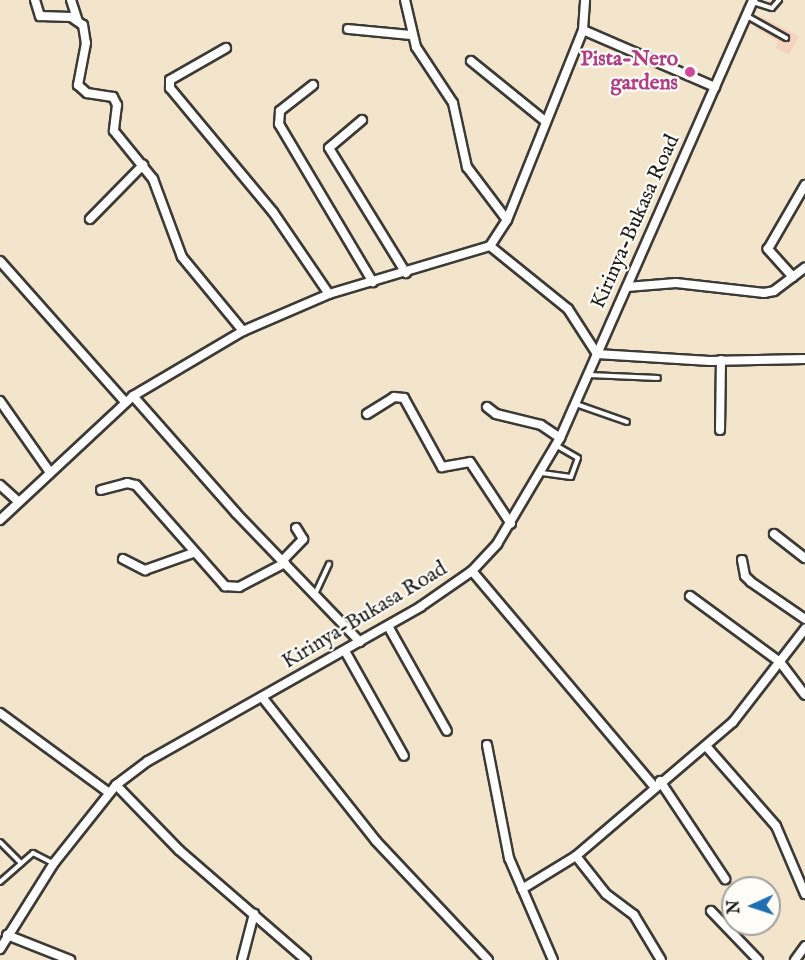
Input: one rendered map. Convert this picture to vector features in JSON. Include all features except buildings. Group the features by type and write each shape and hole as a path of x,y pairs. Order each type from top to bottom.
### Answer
{"street":[{"path":"35,0 40,16 76,19"},
{"path":"71,0 76,19 83,25 86,43 78,85 87,93 113,97 117,105 114,131 143,165 161,194 182,257 243,332"},
{"path":"405,0 412,35 418,51 453,103 467,168 507,220"},
{"path":"0,520 49,471 125,402 243,332 329,294 406,273 490,246 507,220 583,30 585,0"},
{"name":"Kirinya-Bukasa Road","path":"0,950 7,935 54,863 108,792 116,785 148,761 388,626 472,572 511,524 558,442 753,1"},
{"path":"348,28 412,35"},
{"path":"583,30 715,87"},
{"path":"226,48 170,80 170,88 273,212 329,294"},
{"path":"471,61 545,121"},
{"path":"313,85 280,111 279,124 372,282"},
{"path":"362,120 329,148 406,273"},
{"path":"90,219 143,165"},
{"path":"793,277 768,249 805,185"},
{"path":"490,246 568,309 597,354 721,360 805,359"},
{"path":"0,261 125,402"},
{"path":"627,286 676,283 764,293 805,268"},
{"path":"720,430 721,360"},
{"path":"133,396 360,642"},
{"path":"367,414 394,397 404,398 440,464 447,467 461,460 470,462 511,524"},
{"path":"0,401 49,471"},
{"path":"487,407 496,414 541,425 558,442"},
{"path":"101,490 127,483 136,485 193,553 225,586 232,588 284,561 302,542 296,528"},
{"path":"0,485 19,502"},
{"path":"774,534 805,558"},
{"path":"123,559 145,570 193,553"},
{"path":"742,560 745,576 751,582 805,619"},
{"path":"472,572 657,784 723,876"},
{"path":"690,596 780,662 805,695"},
{"path":"388,626 447,731"},
{"path":"522,889 576,856 657,784 733,722 805,629"},
{"path":"345,651 404,756"},
{"path":"262,697 376,841 488,960"},
{"path":"0,713 108,792"},
{"path":"487,746 509,858 553,960"},
{"path":"706,746 776,826 805,894"},
{"path":"116,785 164,836 306,960"},
{"path":"576,856 606,894 634,915 661,960"},
{"path":"711,911 758,960"},
{"path":"242,960 254,914"},
{"path":"7,935 70,960"},
{"path":"795,960 805,946"}],"lane":[{"path":"753,1 772,8 779,0"},
{"path":"746,16 786,38"},
{"path":"588,375 658,378"},
{"path":"575,404 627,422"},
{"path":"542,473 571,477 578,458 558,442"},
{"path":"316,592 329,564"},
{"path":"0,842 21,863"},
{"path":"0,882 33,853 54,863"}],"shaded area":[{"path":"762,17 799,36 789,55 776,48 778,41 756,29"}],"place":[{"name":"Pista-Nero gardens","path":"690,72"}]}
